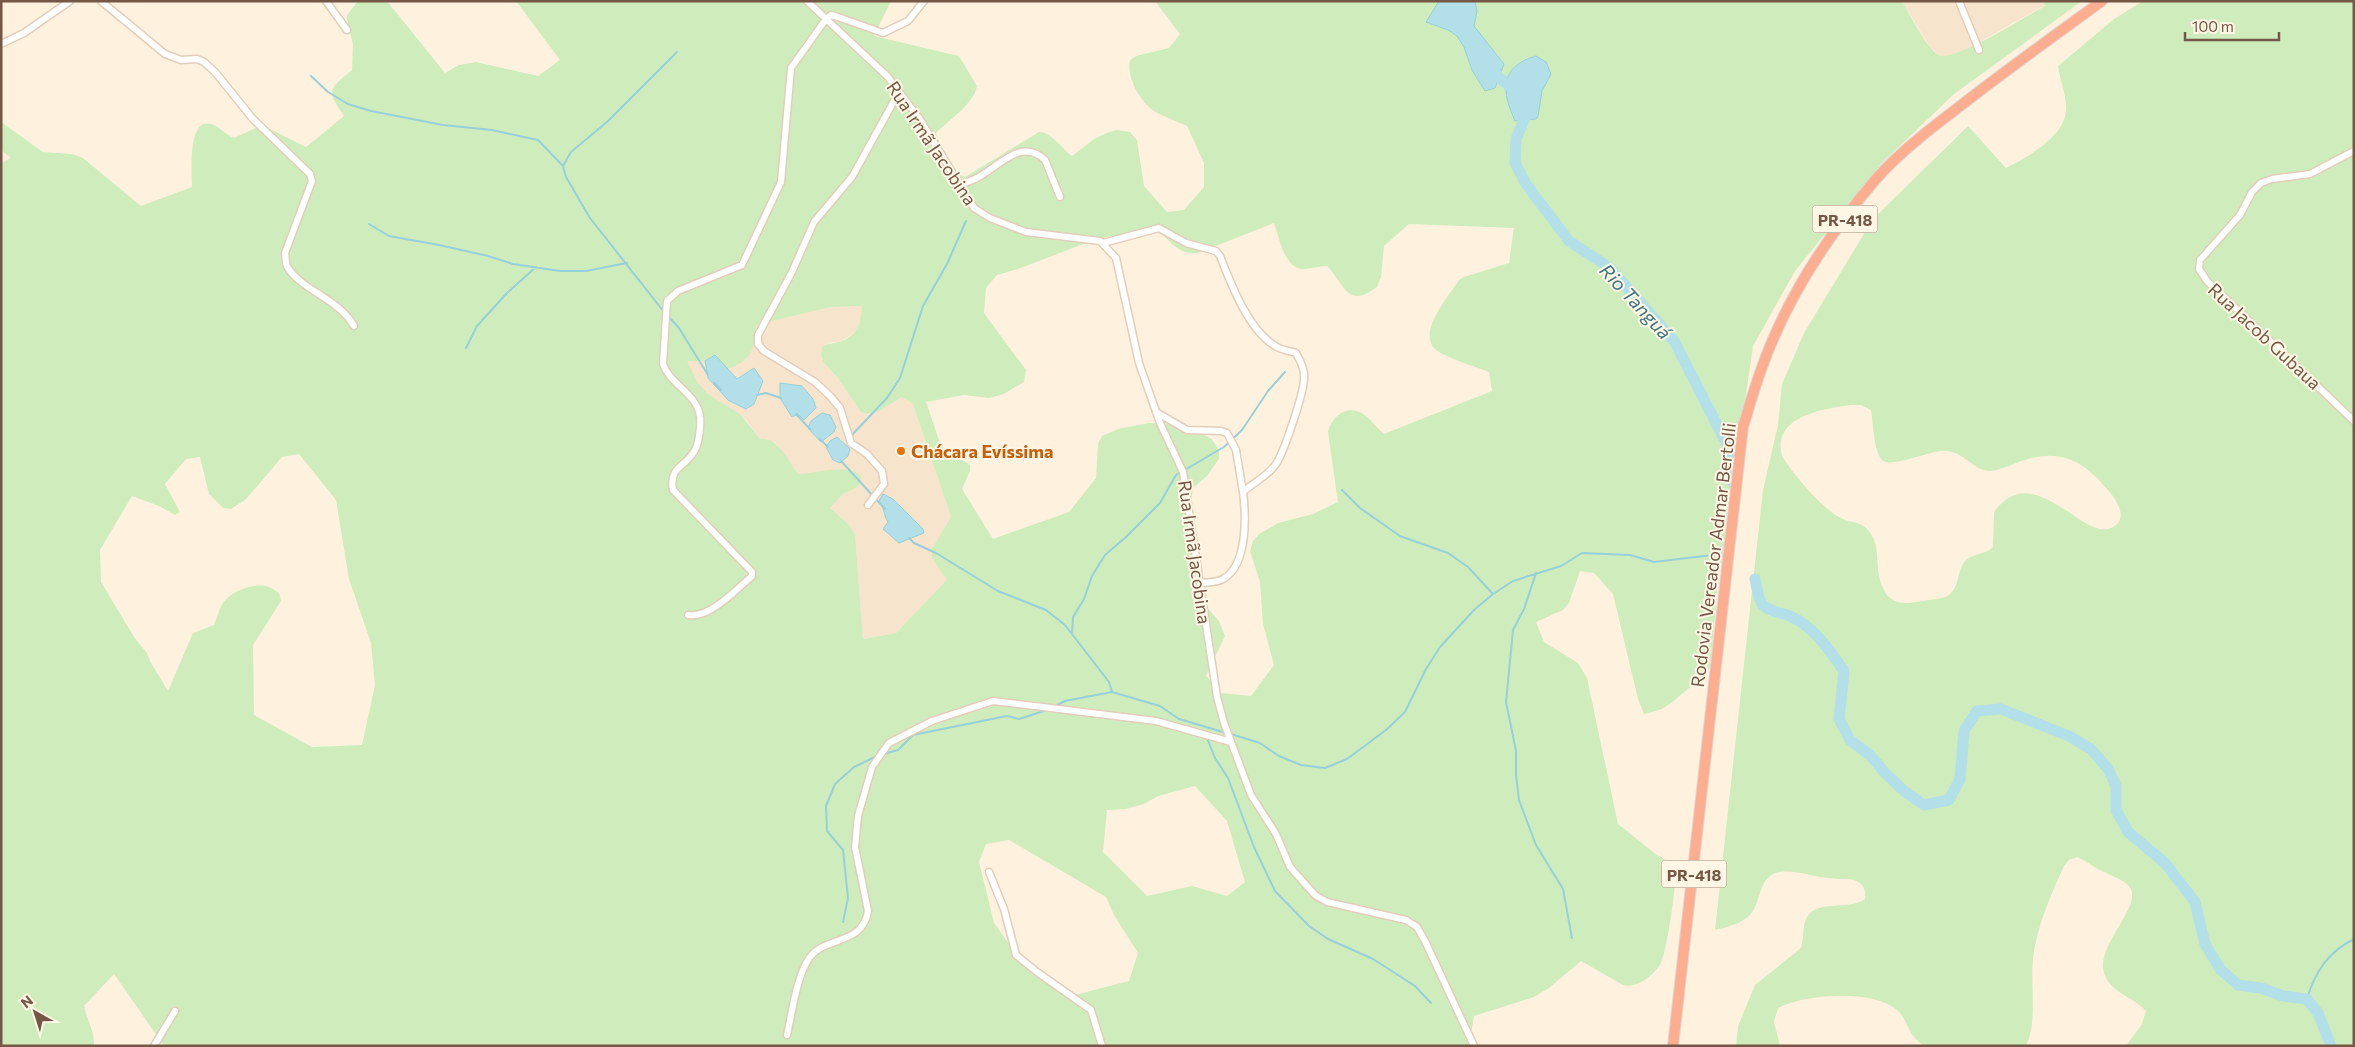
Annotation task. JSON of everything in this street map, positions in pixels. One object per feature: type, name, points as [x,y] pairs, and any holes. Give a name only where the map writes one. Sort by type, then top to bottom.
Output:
[{"type":"highway","name":"Rodovia Vereador Admar Bertolli","points":[[1674,1046],[1743,428],[1761,368],[1784,316],[1808,274],[1837,228],[1877,178],[1921,137],[2020,60],[2102,1]]},
{"type":"street","points":[[1,44],[24,33],[70,1]]},
{"type":"street","points":[[100,1],[165,54],[181,60],[197,59],[204,62],[215,72],[253,120],[310,174],[312,181],[285,252],[286,262],[288,268],[298,277],[350,317],[354,326]]},
{"type":"street","points":[[326,1],[347,30]]},
{"type":"street","name":"Rua Irmã Jacobina","points":[[807,1],[888,77],[919,118],[974,208],[990,218],[1026,232],[1100,241],[1116,258],[1139,363],[1156,412],[1183,472],[1217,698],[1224,723],[1251,795],[1276,834],[1290,868],[1314,895],[1327,902],[1406,920],[1417,928],[1425,941],[1474,1046]]},
{"type":"street","points":[[688,614],[694,616],[714,607],[730,596],[752,576],[752,572],[673,490],[671,481],[674,472],[696,449],[700,416],[694,402],[665,372],[662,364],[667,301],[678,291],[742,265],[781,182],[792,68],[826,19],[831,15],[883,33],[908,21],[924,1]]},
{"type":"street","points":[[1959,1],[1980,50]]},
{"type":"street","points":[[868,505],[884,484],[882,471],[867,454],[851,443],[840,408],[830,396],[815,382],[764,351],[758,344],[758,334],[792,272],[814,222],[852,176],[899,92]]},
{"type":"street","points":[[960,184],[976,179],[1015,153],[1030,152],[1046,160],[1060,198]]},
{"type":"street","name":"Rua Jacob Gubaua","points":[[2354,152],[2310,174],[2272,179],[2261,183],[2252,192],[2240,215],[2200,260],[2199,269],[2207,281],[2354,421]]},
{"type":"street","points":[[1103,243],[1159,228],[1186,243],[1216,251],[1220,256],[1234,294],[1266,340],[1278,348],[1296,353],[1300,360],[1304,378],[1290,433],[1277,463],[1268,474],[1243,492]]},
{"type":"street","points":[[1156,412],[1187,430],[1221,431],[1227,433],[1236,450],[1246,516],[1242,544],[1235,566],[1224,578],[1215,582],[1200,583]]},
{"type":"street","points":[[787,1034],[803,970],[810,956],[855,933],[866,921],[868,911],[855,847],[858,816],[872,767],[888,743],[932,721],[993,701],[1156,721],[1231,742]]},
{"type":"street","points":[[989,872],[1004,909],[1016,955],[1091,1010],[1102,1046]]},
{"type":"street","points":[[154,1046],[175,1011]]},
{"type":"shaded area","points":[[1902,1],[2043,1],[2045,5],[1967,49],[1948,57],[1939,55],[1930,47]]},
{"type":"shaded area","points":[[862,306],[861,322],[858,330],[842,341],[829,343],[824,363],[837,377],[861,412],[867,415],[902,397],[913,404],[951,517],[932,550],[932,558],[948,580],[896,633],[863,639],[855,534],[830,508],[843,494],[861,483],[861,476],[847,469],[798,474],[775,442],[760,439],[746,420],[708,394],[698,383],[686,361],[713,361],[756,336],[756,325],[831,307]]},
{"type":"green space","points":[[358,1],[387,1],[445,73],[459,65],[476,62],[538,76],[560,60],[516,1],[891,1],[874,36],[959,56],[977,86],[975,93],[966,105],[936,133],[950,170],[965,177],[1039,132],[1053,138],[1072,156],[1094,139],[1109,132],[1117,130],[1130,132],[1137,140],[1144,186],[1167,212],[1184,210],[1204,187],[1204,163],[1187,126],[1149,107],[1139,95],[1132,81],[1129,67],[1130,60],[1136,56],[1169,48],[1180,34],[1155,1],[1902,1],[1929,45],[1939,55],[1947,56],[2008,28],[2045,6],[2043,1],[2082,1],[1954,94],[1881,164],[1795,271],[1753,346],[1718,587],[1710,666],[1706,674],[1662,709],[1644,714],[1638,699],[1613,594],[1594,573],[1580,571],[1569,603],[1563,610],[1536,622],[1544,642],[1578,663],[1587,678],[1618,824],[1668,862],[1675,874],[1673,904],[1663,957],[1654,972],[1645,980],[1634,985],[1623,985],[1581,961],[1549,988],[1534,997],[1474,1016],[1470,1039],[1473,1046],[164,1046],[114,974],[84,1006],[92,1031],[94,1046],[1,1046],[1,163],[11,158],[1,150],[1,122],[43,152],[72,154],[83,158],[141,206],[192,187],[192,148],[194,137],[203,124],[214,125],[234,138],[262,125],[306,147],[344,116],[334,101],[332,91],[334,86],[352,70],[353,44],[347,15]],"holes":[[[1274,223],[1287,259],[1292,264],[1297,268],[1304,269],[1327,266],[1347,292],[1359,296],[1377,287],[1381,277],[1384,246],[1409,224],[1514,228],[1509,263],[1459,280],[1436,314],[1430,333],[1430,342],[1439,352],[1489,372],[1492,391],[1384,434],[1369,419],[1355,410],[1349,410],[1338,415],[1328,432],[1338,502],[1313,514],[1278,523],[1259,534],[1253,541],[1250,551],[1260,582],[1263,624],[1274,665],[1251,696],[1221,693],[1206,676],[1225,636],[1219,621],[1194,593],[1193,562],[1187,529],[1193,488],[1207,476],[1219,459],[1219,451],[1212,439],[1202,434],[1163,423],[1149,423],[1118,429],[1102,436],[1098,444],[1096,478],[1069,512],[993,539],[962,489],[970,471],[970,465],[941,446],[926,402],[964,395],[989,398],[1004,394],[1024,382],[1026,370],[984,313],[986,288],[997,275],[1094,240],[1153,227],[1178,249],[1184,252],[1198,253]],[[862,306],[860,322],[856,331],[842,341],[823,346],[821,355],[824,363],[837,377],[861,412],[866,414],[877,412],[902,397],[913,404],[951,517],[932,549],[932,558],[947,580],[896,633],[863,639],[855,534],[849,525],[830,508],[843,494],[861,483],[861,476],[854,472],[839,469],[798,474],[777,445],[772,441],[760,439],[740,414],[708,394],[698,383],[687,361],[713,361],[727,369],[747,358],[755,341],[756,325],[831,307]],[[299,454],[336,500],[349,579],[371,643],[375,685],[362,745],[312,747],[254,715],[253,645],[281,601],[279,593],[269,587],[257,586],[237,591],[227,599],[220,608],[214,625],[193,633],[168,691],[147,653],[134,637],[101,582],[100,550],[132,496],[159,506],[175,515],[180,512],[165,484],[186,459],[200,457],[209,494],[223,508],[231,509],[246,499],[282,457]],[[1195,786],[1227,821],[1245,882],[1227,896],[1192,886],[1147,896],[1103,852],[1107,810],[1126,809],[1144,804],[1158,796]],[[1009,840],[1106,897],[1114,915],[1138,953],[1129,981],[1071,996],[1017,955],[994,923],[979,862],[986,844]]]},
{"type":"green space","points":[[2143,1],[2354,1],[2354,1046],[2126,1046],[2142,1024],[2146,1011],[2112,986],[2104,973],[2103,962],[2113,937],[2131,902],[2132,893],[2128,885],[2122,881],[2077,857],[2069,860],[2064,866],[2041,922],[2033,958],[2033,1014],[2030,1036],[2026,1046],[1925,1046],[1914,1037],[1901,1014],[1886,1003],[1856,996],[1839,996],[1805,999],[1778,1008],[1774,1022],[1780,1046],[1736,1046],[1738,1026],[1755,985],[1801,948],[1804,924],[1807,917],[1819,908],[1851,904],[1865,899],[1865,891],[1862,885],[1852,880],[1834,879],[1795,872],[1775,873],[1765,881],[1754,910],[1750,915],[1738,923],[1715,930],[1763,490],[1778,425],[1782,384],[1804,333],[1873,219],[1968,126],[2006,168],[2044,144],[2060,128],[2065,118],[2066,103],[2058,66],[2114,19]],"holes":[[[1861,405],[1871,410],[1876,445],[1883,461],[1894,462],[1935,452],[1949,451],[1961,456],[1977,467],[1989,471],[2039,457],[2064,457],[2084,467],[2103,484],[2117,503],[2121,516],[2120,520],[2113,527],[2101,529],[2088,524],[2042,497],[2026,493],[2010,497],[1994,512],[1993,547],[1966,560],[1955,586],[1948,596],[1919,602],[1896,602],[1886,594],[1882,586],[1879,576],[1876,545],[1871,534],[1861,525],[1843,519],[1828,509],[1793,472],[1782,456],[1781,442],[1785,432],[1792,423],[1814,412]]]},
{"type":"water","points":[[1439,1],[1475,1],[1477,11],[1474,26],[1504,64],[1495,88],[1485,91],[1472,70],[1464,47],[1457,36],[1448,30],[1426,22]]},
{"type":"water","points":[[1536,56],[1546,62],[1551,74],[1542,91],[1538,116],[1536,119],[1515,121],[1507,100],[1506,82],[1509,74],[1515,67]]},
{"type":"water","points":[[715,355],[737,379],[754,368],[763,381],[754,404],[746,409],[728,400],[708,378],[705,361]]},
{"type":"water","points":[[780,383],[802,386],[813,399],[816,408],[804,420],[798,414],[792,417],[780,398]]},
{"type":"water","points":[[822,413],[830,415],[836,427],[834,432],[821,442],[808,428],[811,421]]},
{"type":"water","points":[[837,437],[850,449],[848,456],[840,463],[833,460],[826,447],[830,441]]},
{"type":"water","points":[[883,494],[893,499],[923,529],[924,533],[899,543],[883,529],[888,522],[879,501]]},
{"type":"waterway","points":[[563,166],[571,152],[608,121],[677,52]]},
{"type":"waterway","name":"Rio Tanguá","points":[[1490,67],[1503,81],[1519,93]]},
{"type":"waterway","points":[[311,76],[328,92],[348,104],[371,111],[443,125],[492,130],[538,140],[563,166],[566,177],[590,218],[664,312]]},
{"type":"waterway","name":"Rio Tanguá","points":[[1530,106],[1516,139],[1515,163],[1526,184],[1569,241],[1610,268],[1674,341],[1730,450],[1733,469],[1732,482]]},
{"type":"waterway","points":[[851,436],[887,398],[900,378],[923,306],[947,264],[966,221]]},
{"type":"waterway","points":[[369,224],[389,236],[488,256],[513,264],[560,271],[586,271],[627,263]]},
{"type":"waterway","points":[[466,348],[477,326],[507,293],[536,267]]},
{"type":"waterway","points":[[669,317],[679,328],[708,375]]},
{"type":"waterway","points":[[1072,634],[1073,617],[1084,599],[1092,576],[1105,555],[1160,503],[1176,475],[1224,447],[1242,430],[1268,391],[1285,372]]},
{"type":"waterway","points":[[714,383],[721,390]]},
{"type":"waterway","points":[[757,395],[766,393],[781,398]]},
{"type":"waterway","points":[[796,414],[810,429]]},
{"type":"waterway","points":[[820,439],[828,447]]},
{"type":"waterway","points":[[841,461],[885,509]]},
{"type":"waterway","points":[[1342,490],[1360,508],[1400,536],[1448,553],[1468,567],[1492,593]]},
{"type":"waterway","points":[[909,538],[914,543],[936,553],[998,591],[1046,610],[1065,625],[1109,682],[1112,692]]},
{"type":"waterway","points":[[1231,734],[1260,743],[1279,756],[1301,765],[1325,768],[1347,759],[1386,730],[1405,712],[1426,669],[1440,647],[1474,610],[1493,594],[1513,581],[1561,566],[1582,553],[1630,555],[1654,562],[1721,554]]},
{"type":"waterway","points":[[1536,573],[1524,609],[1513,630],[1506,702],[1516,751],[1519,800],[1536,845],[1563,889],[1572,938]]},
{"type":"waterway","name":"Rio Tanguá","points":[[1755,579],[1761,603],[1770,610],[1792,617],[1808,627],[1815,633],[1844,671],[1839,719],[1850,740],[1870,755],[1904,791],[1924,805],[1949,800],[1960,779],[1964,731],[1977,711],[2001,709],[2069,736],[2091,749],[2108,769],[2116,786],[2116,810],[2128,832],[2165,863],[2195,902],[2205,944],[2220,969],[2238,985],[2261,988],[2283,996],[2307,999],[2318,1013],[2331,1046]]},
{"type":"waterway","points":[[1055,706],[1065,701],[1112,692],[1160,706],[1179,719],[1223,732]]},
{"type":"waterway","points":[[884,754],[898,750],[913,735],[1007,716],[1019,719],[1047,710]]},
{"type":"waterway","points":[[1207,738],[1215,758],[1228,778],[1254,847],[1275,891],[1309,926],[1328,939],[1373,959],[1415,986],[1431,1003]]},
{"type":"waterway","points":[[843,922],[848,898],[843,850],[827,831],[826,806],[835,784],[854,767],[877,756]]},
{"type":"waterway","points":[[2307,999],[2314,980],[2324,964],[2337,950],[2354,939]]},
{"type":"place","name":"Chácara Evíssima","points":[[901,451]]}]
